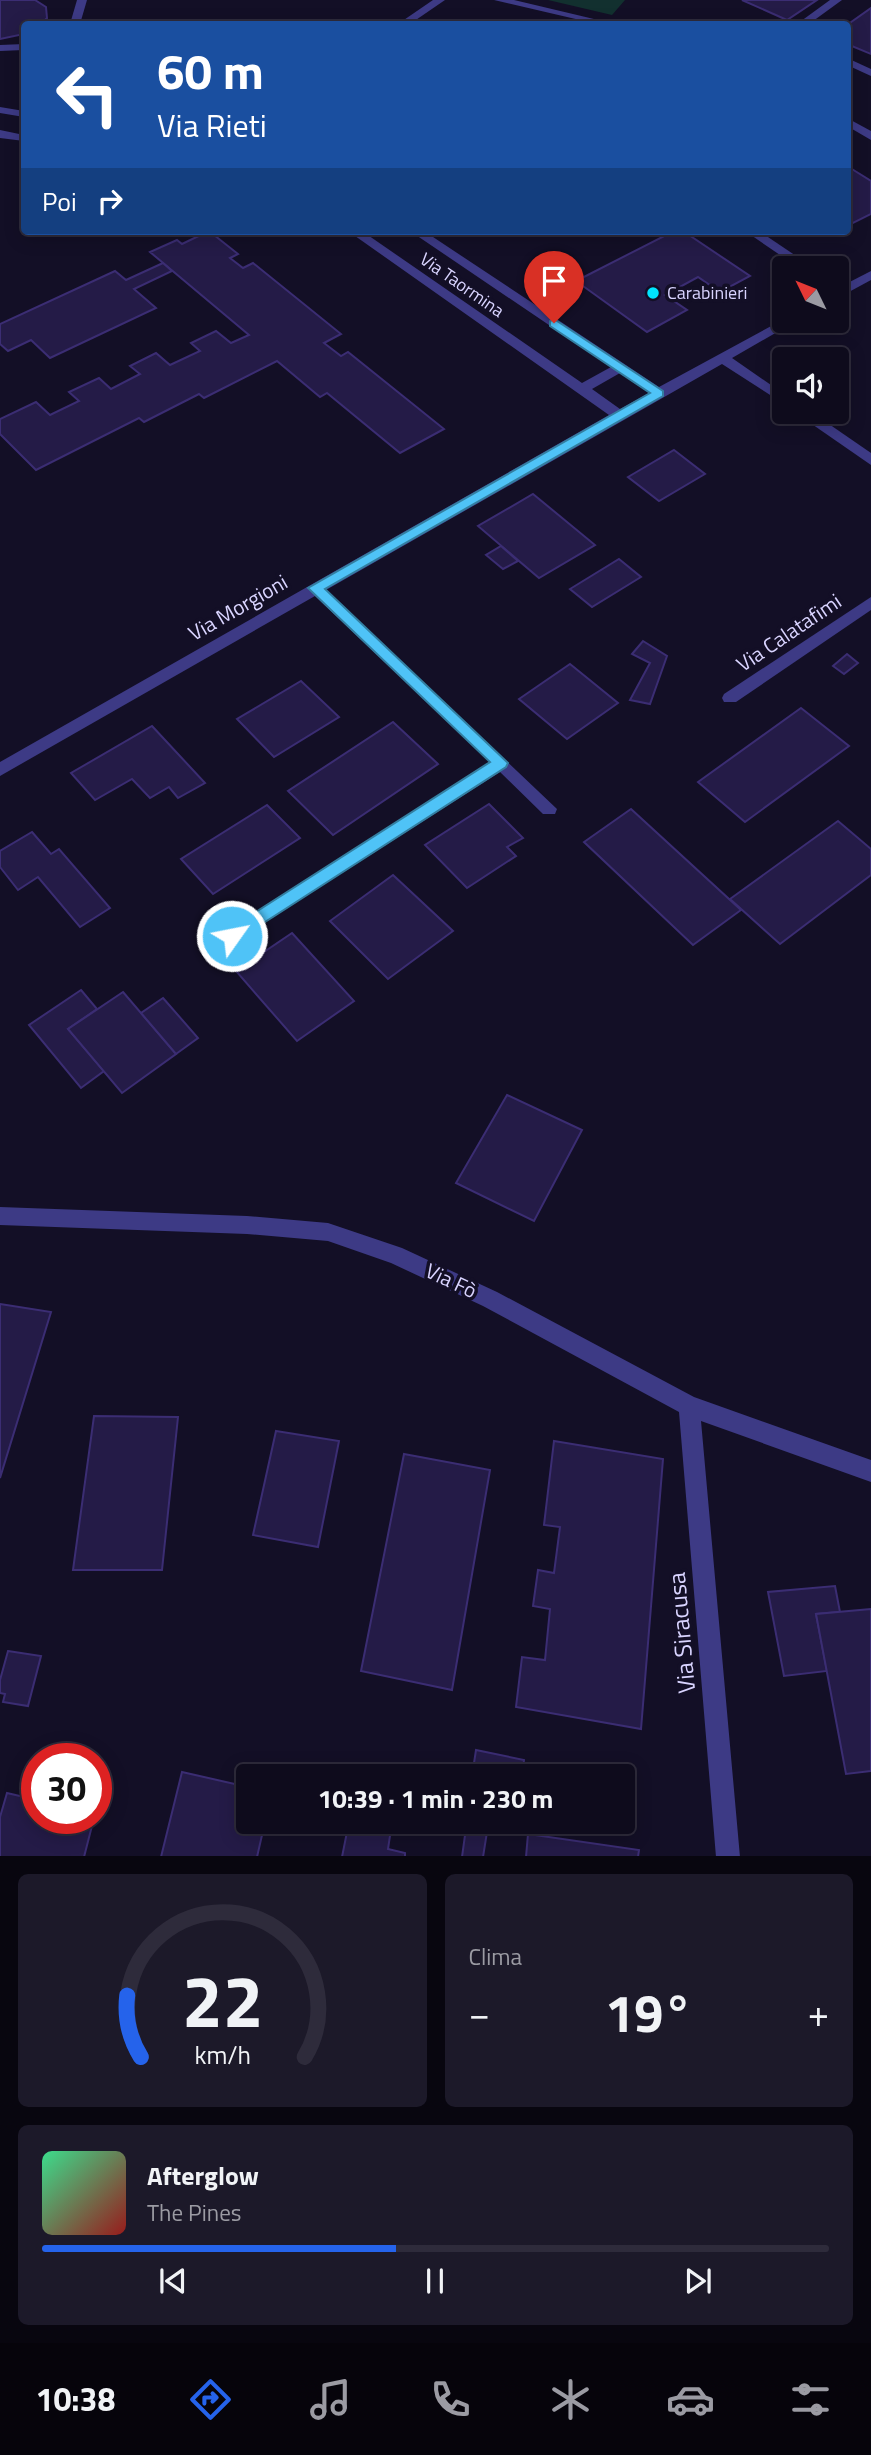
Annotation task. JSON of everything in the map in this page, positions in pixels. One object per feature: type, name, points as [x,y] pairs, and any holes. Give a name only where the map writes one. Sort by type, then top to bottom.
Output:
[{"type":"street","points":[[76,21],[82,0]]},
{"type":"street","points":[[408,21],[440,0]]},
{"type":"street","points":[[499,0],[596,21]]},
{"type":"street","points":[[806,21],[837,0]]},
{"type":"street","points":[[0,48],[21,47]]},
{"type":"street","points":[[851,63],[871,73]]},
{"type":"street","points":[[0,110],[21,114]]},
{"type":"street","points":[[851,123],[871,136]]},
{"type":"street","points":[[0,134],[21,138]]},
{"type":"street","name":"Via Taormina","points":[[360,235],[619,415]]},
{"type":"street","name":"Via Taormina","points":[[425,235],[659,393]]},
{"type":"street","points":[[757,235],[790,256]]},
{"type":"street","points":[[849,285],[871,275]]},
{"type":"street","name":"Via Morgioni","points":[[0,770],[619,415],[772,331]]},
{"type":"street","points":[[724,359],[772,392]]},
{"type":"street","points":[[582,389],[621,368]]},
{"type":"street","points":[[819,424],[871,460]]},
{"type":"street","points":[[315,588],[549,809]]},
{"type":"street","name":"Via Calatafimi","points":[[730,698],[871,602]]},
{"type":"street","points":[[232,936],[501,763]]},
{"type":"street","name":"Via Fò","points":[[0,1216],[247,1225],[328,1232],[395,1255],[490,1299],[689,1406],[871,1471]]},
{"type":"street","name":"Via Siracusa","points":[[689,1406],[729,1856]]},
{"type":"green space","points":[[548,0],[625,0],[612,15]]},
{"type":"building","points":[[0,0],[35,0],[46,7],[47,18],[44,21],[21,21],[21,35],[0,39]]},
{"type":"building","points":[[742,0],[817,0],[787,20]]},
{"type":"building","points":[[871,8],[871,54],[851,46],[851,22]]},
{"type":"building","points":[[851,168],[871,181],[871,214],[851,224]]},
{"type":"building","points":[[201,235],[214,235],[238,254],[230,258],[243,268],[253,263],[341,334],[324,343],[341,356],[348,352],[444,429],[400,453],[327,393],[320,397],[277,361],[204,398],[199,394],[144,422],[139,418],[36,470],[0,434],[0,419],[36,402],[50,415],[79,401],[69,392],[99,378],[111,389],[140,374],[130,366],[156,353],[170,365],[200,351],[191,343],[216,331],[231,343],[249,335],[150,252],[177,240],[182,244]]},
{"type":"building","points":[[666,235],[689,235],[750,276],[720,292],[698,277],[665,295],[687,310],[647,332],[576,281]]},
{"type":"building","points":[[163,263],[172,271],[134,289],[156,308],[50,358],[31,340],[8,351],[0,344],[0,324],[115,271],[126,280]]},
{"type":"building","points":[[674,450],[705,474],[659,501],[628,477]]},
{"type":"building","points":[[533,494],[595,545],[539,578],[478,526]]},
{"type":"building","points":[[501,546],[518,561],[503,569],[486,555]]},
{"type":"building","points":[[619,559],[641,577],[592,607],[570,589]]},
{"type":"building","points":[[643,641],[667,656],[650,704],[630,700],[650,663],[632,654]]},
{"type":"building","points":[[847,654],[858,663],[844,674],[833,666]]},
{"type":"building","points":[[570,664],[618,703],[567,739],[519,699]]},
{"type":"building","points":[[301,681],[339,717],[274,757],[237,719]]},
{"type":"building","points":[[801,708],[849,746],[745,822],[698,782]]},
{"type":"building","points":[[393,722],[438,764],[333,835],[288,791]]},
{"type":"building","points":[[152,726],[205,783],[178,798],[169,787],[150,798],[132,779],[95,800],[71,773]]},
{"type":"building","points":[[489,804],[523,838],[507,847],[516,856],[467,888],[425,845]]},
{"type":"building","points":[[267,805],[300,838],[213,894],[181,859]]},
{"type":"building","points":[[631,809],[741,910],[693,945],[584,842]]},
{"type":"building","points":[[838,821],[871,849],[871,875],[780,944],[730,899]]},
{"type":"building","points":[[32,832],[51,854],[59,849],[110,908],[80,927],[38,877],[18,890],[0,867],[0,851]]},
{"type":"building","points":[[393,875],[453,931],[388,979],[330,921]]},
{"type":"building","points":[[292,933],[354,1001],[297,1041],[236,971]]},
{"type":"building","points":[[81,990],[97,1009],[68,1029],[104,1071],[81,1088],[29,1025]]},
{"type":"building","points":[[123,992],[176,1054],[122,1093],[68,1029]]},
{"type":"building","points":[[163,998],[198,1038],[176,1054],[141,1013]]},
{"type":"building","points":[[507,1095],[582,1130],[534,1221],[456,1183]]},
{"type":"building","points":[[0,1304],[51,1312],[0,1478]]},
{"type":"building","points":[[94,1416],[178,1417],[162,1570],[73,1570]]},
{"type":"building","points":[[276,1431],[339,1441],[318,1547],[253,1535]]},
{"type":"building","points":[[554,1441],[663,1459],[641,1729],[516,1707],[522,1657],[545,1660],[550,1609],[533,1606],[538,1570],[554,1573],[560,1527],[544,1525]]},
{"type":"building","points":[[404,1454],[490,1470],[452,1690],[361,1671]]},
{"type":"building","points":[[835,1586],[840,1612],[816,1614],[827,1671],[784,1676],[768,1592]]},
{"type":"building","points":[[871,1609],[871,1771],[846,1774],[816,1614]]},
{"type":"building","points":[[8,1651],[41,1656],[28,1706],[3,1702],[5,1694],[0,1693],[0,1680]]},
{"type":"building","points":[[476,1750],[524,1760],[524,1764],[474,1764]]},
{"type":"building","points":[[182,1772],[236,1784],[236,1834],[262,1834],[257,1856],[161,1856]]},
{"type":"building","points":[[7,1793],[21,1796],[21,1834],[90,1834],[84,1856],[0,1856],[0,1817]]},
{"type":"building","points":[[347,1834],[390,1834],[388,1849],[405,1853],[405,1856],[342,1856]]},
{"type":"building","points":[[465,1834],[487,1834],[483,1856],[462,1856]]},
{"type":"building","points":[[528,1834],[639,1850],[638,1856],[526,1856]]},
{"type":"place","name":"Carabinieri","points":[[653,293]]},
{"type":"route","points":[[232,936],[501,763],[315,588],[659,393],[554,323]]}]
